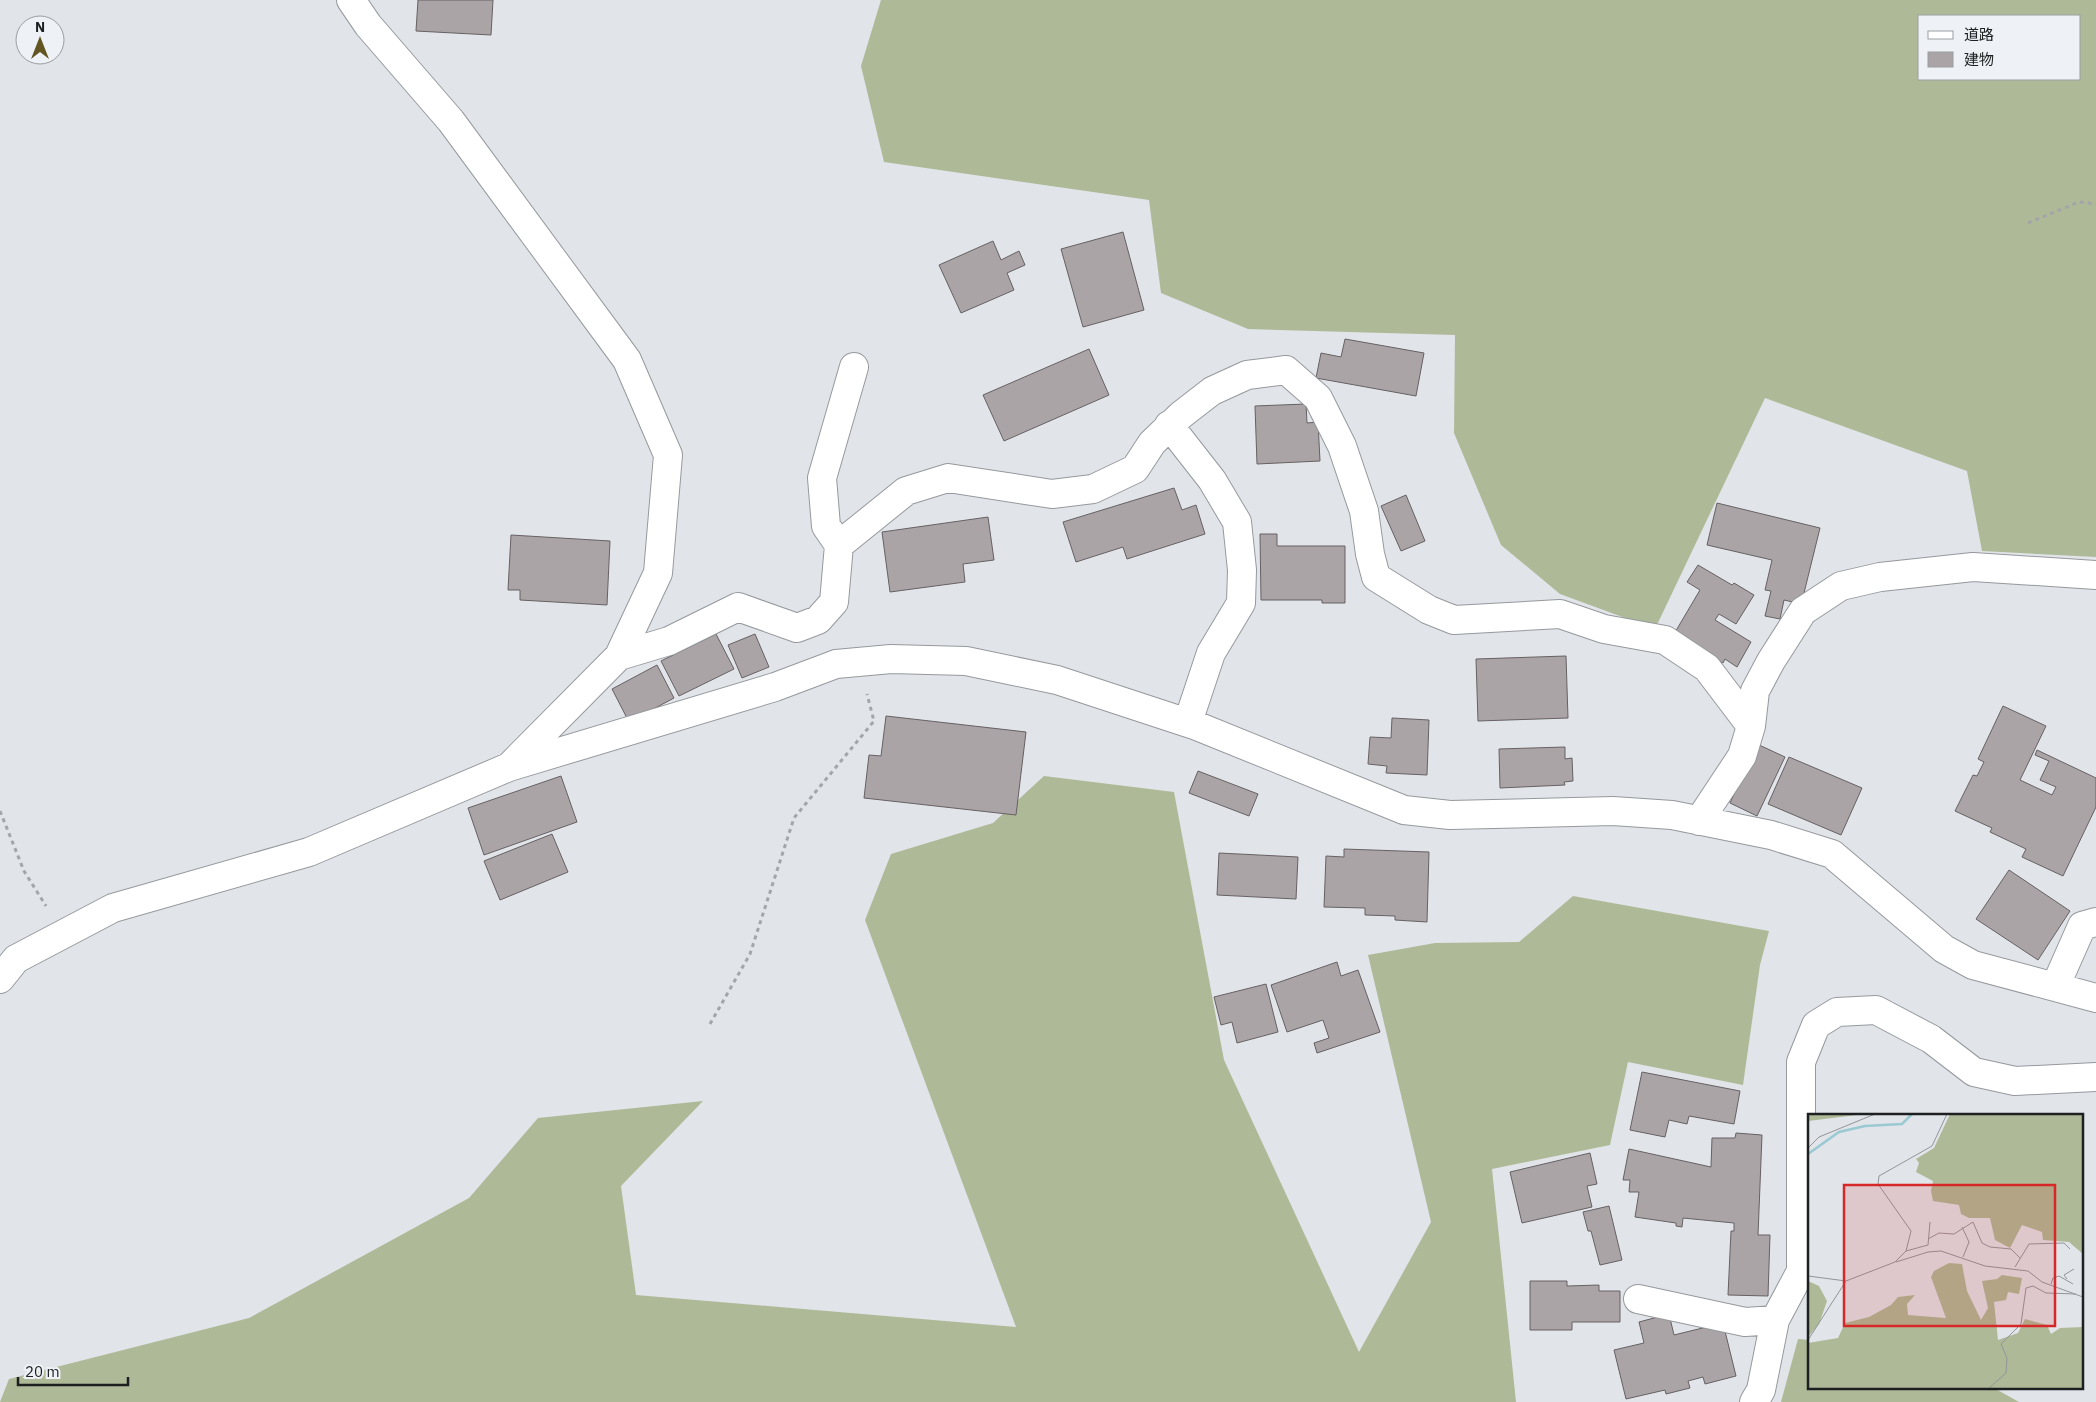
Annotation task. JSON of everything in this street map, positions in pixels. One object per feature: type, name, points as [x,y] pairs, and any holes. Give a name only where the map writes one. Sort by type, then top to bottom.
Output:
[{"type":"street","points":[[351,0],[368,25],[451,122],[627,360],[668,455],[658,572],[620,656],[509,767]]},
{"type":"street","points":[[620,656],[668,641],[738,606],[797,628],[818,620],[834,602],[839,545],[826,526],[822,478],[854,367]]},
{"type":"street","points":[[839,545],[906,491],[948,478],[1052,494],[1093,489],[1135,469],[1152,443],[1170,425],[1212,391],[1247,375],[1286,370],[1318,398],[1342,446],[1364,511],[1370,554],[1376,577],[1429,610],[1454,620],[1560,614],[1604,629],[1665,640],[1707,668],[1751,726]]},
{"type":"street","points":[[1170,425],[1212,480],[1237,522],[1242,570],[1241,603],[1210,653],[1188,722]]},
{"type":"street","points":[[1699,821],[1742,756],[1751,726],[1755,691],[1771,660],[1803,611],[1841,586],[1880,577],[1973,567],[2096,575]]},
{"type":"street","points":[[5,966],[113,908],[309,852],[509,767],[775,687],[836,664],[891,659],[966,661],[1057,680],[1188,722],[1404,810],[1450,815],[1613,811],[1672,815],[1771,835],[1832,854],[1944,949],[1974,965],[2096,998]]},
{"type":"street","points":[[2055,986],[2082,926],[2096,922]]},
{"type":"street","points":[[1754,1402],[1761,1390],[1775,1320],[1801,1271],[1801,1062],[1816,1025],[1837,1012],[1876,1010],[1931,1039],[1974,1072],[2015,1081],[2096,1076]]},
{"type":"street","points":[[1638,1298],[1745,1322],[1775,1320]]},
{"type":"path","points":[[2028,224],[2079,202],[2096,204]]},
{"type":"path","points":[[710,1024],[750,954],[794,818],[874,721],[858,662]]},
{"type":"path","points":[[0,811],[24,871],[63,934]]},
{"type":"green space","points":[[881,0],[2096,0],[2096,557],[1982,551],[1967,471],[1765,398],[1655,629],[1560,594],[1501,545],[1454,433],[1455,335],[1248,329],[1161,293],[1149,200],[884,162],[861,66]]},
{"type":"green space","points":[[1044,776],[1174,792],[1224,1060],[1359,1352],[1431,1222],[1368,955],[1435,943],[1519,942],[1573,896],[1769,931],[1760,965],[1743,1085],[1628,1062],[1610,1145],[1492,1169],[1516,1402],[0,1402],[9,1379],[249,1318],[469,1198],[538,1118],[703,1101],[621,1186],[636,1295],[1016,1327],[865,920],[891,854],[993,823]]},
{"type":"green space","points":[[1798,1339],[1808,1340],[1808,1390],[1998,1390],[2019,1402],[1781,1402]]},
{"type":"building","points":[[418,0],[493,0],[491,35],[416,31]]},
{"type":"building","points":[[1123,232],[1144,310],[1083,327],[1061,249]]},
{"type":"building","points":[[993,241],[1001,260],[1019,251],[1025,265],[1007,273],[1014,290],[961,313],[939,265]]},
{"type":"building","points":[[1345,339],[1424,353],[1416,396],[1316,378],[1321,353],[1341,357]]},
{"type":"building","points":[[1089,349],[1109,395],[1004,441],[983,395]]},
{"type":"building","points":[[1306,404],[1307,423],[1318,422],[1320,461],[1257,464],[1255,406]]},
{"type":"building","points":[[1174,488],[1182,510],[1196,505],[1205,534],[1127,559],[1123,547],[1076,562],[1063,522]]},
{"type":"building","points":[[1406,495],[1425,541],[1401,551],[1381,506]]},
{"type":"building","points":[[1717,503],[1820,528],[1803,597],[1799,596],[1797,603],[1784,600],[1780,619],[1765,616],[1771,591],[1765,590],[1772,560],[1707,545]]},
{"type":"building","points":[[988,517],[994,560],[963,564],[965,582],[890,592],[882,532]]},
{"type":"building","points":[[1260,534],[1277,534],[1277,546],[1345,546],[1345,603],[1322,603],[1322,600],[1261,600]]},
{"type":"building","points":[[511,535],[610,541],[607,605],[520,600],[520,590],[508,590]]},
{"type":"building","points":[[1698,565],[1732,585],[1734,583],[1754,595],[1736,624],[1719,614],[1715,620],[1751,642],[1737,667],[1725,659],[1723,663],[1674,634],[1700,590],[1687,582]]},
{"type":"building","points":[[716,634],[734,669],[679,696],[661,661]]},
{"type":"building","points":[[755,634],[769,667],[742,678],[728,645]]},
{"type":"building","points":[[1566,656],[1568,718],[1478,721],[1476,659]]},
{"type":"building","points":[[657,665],[674,698],[629,722],[612,689]]},
{"type":"building","points":[[2003,706],[2046,726],[2020,780],[2052,795],[2056,787],[2040,780],[2049,761],[2035,755],[2037,750],[2096,778],[2096,807],[2063,876],[2022,857],[2026,849],[1990,832],[1992,828],[1955,811],[1973,775],[1977,776],[1984,762],[1978,759]]},
{"type":"building","points":[[886,716],[1026,732],[1016,815],[864,798],[869,755],[881,756]]},
{"type":"building","points":[[1392,718],[1429,720],[1427,775],[1386,773],[1387,766],[1368,764],[1370,737],[1391,738]]},
{"type":"building","points":[[1757,744],[1785,757],[1757,816],[1730,803]]},
{"type":"building","points":[[1565,747],[1565,759],[1572,758],[1573,781],[1564,782],[1565,785],[1500,788],[1499,749]]},
{"type":"building","points":[[1789,757],[1862,788],[1841,835],[1768,804]]},
{"type":"building","points":[[1198,771],[1258,794],[1249,816],[1189,793]]},
{"type":"building","points":[[561,776],[577,822],[484,855],[468,808]]},
{"type":"building","points":[[552,834],[568,872],[500,900],[484,861]]},
{"type":"building","points":[[1344,849],[1429,852],[1427,922],[1395,920],[1395,916],[1365,915],[1365,908],[1324,907],[1326,856],[1344,857]]},
{"type":"building","points":[[1219,853],[1298,857],[1296,899],[1217,895]]},
{"type":"building","points":[[2009,870],[2070,911],[2038,960],[1976,919]]},
{"type":"building","points":[[1337,962],[1341,976],[1358,970],[1380,1032],[1317,1053],[1314,1043],[1329,1038],[1323,1020],[1287,1032],[1271,985]]},
{"type":"building","points":[[1266,984],[1278,1032],[1237,1043],[1232,1022],[1221,1025],[1214,997]]},
{"type":"building","points":[[1642,1072],[1740,1091],[1734,1124],[1689,1116],[1687,1124],[1669,1120],[1665,1137],[1630,1130]]},
{"type":"building","points":[[1736,1133],[1762,1135],[1758,1235],[1770,1235],[1768,1296],[1728,1295],[1731,1231],[1734,1231],[1734,1223],[1683,1218],[1682,1227],[1676,1226],[1676,1223],[1635,1217],[1639,1192],[1629,1192],[1630,1180],[1623,1180],[1629,1149],[1711,1167],[1712,1138],[1735,1138]]},
{"type":"building","points":[[1590,1153],[1597,1184],[1587,1186],[1592,1207],[1522,1223],[1510,1172]]},
{"type":"building","points":[[1609,1206],[1622,1260],[1600,1265],[1591,1231],[1588,1231],[1583,1212]]},
{"type":"building","points":[[1530,1281],[1567,1281],[1567,1286],[1599,1285],[1599,1291],[1620,1291],[1620,1322],[1572,1322],[1572,1330],[1530,1330]]},
{"type":"building","points":[[1669,1314],[1674,1335],[1723,1323],[1736,1376],[1705,1384],[1703,1377],[1688,1381],[1690,1388],[1666,1394],[1665,1390],[1626,1399],[1614,1350],[1644,1343],[1639,1322]]}]
